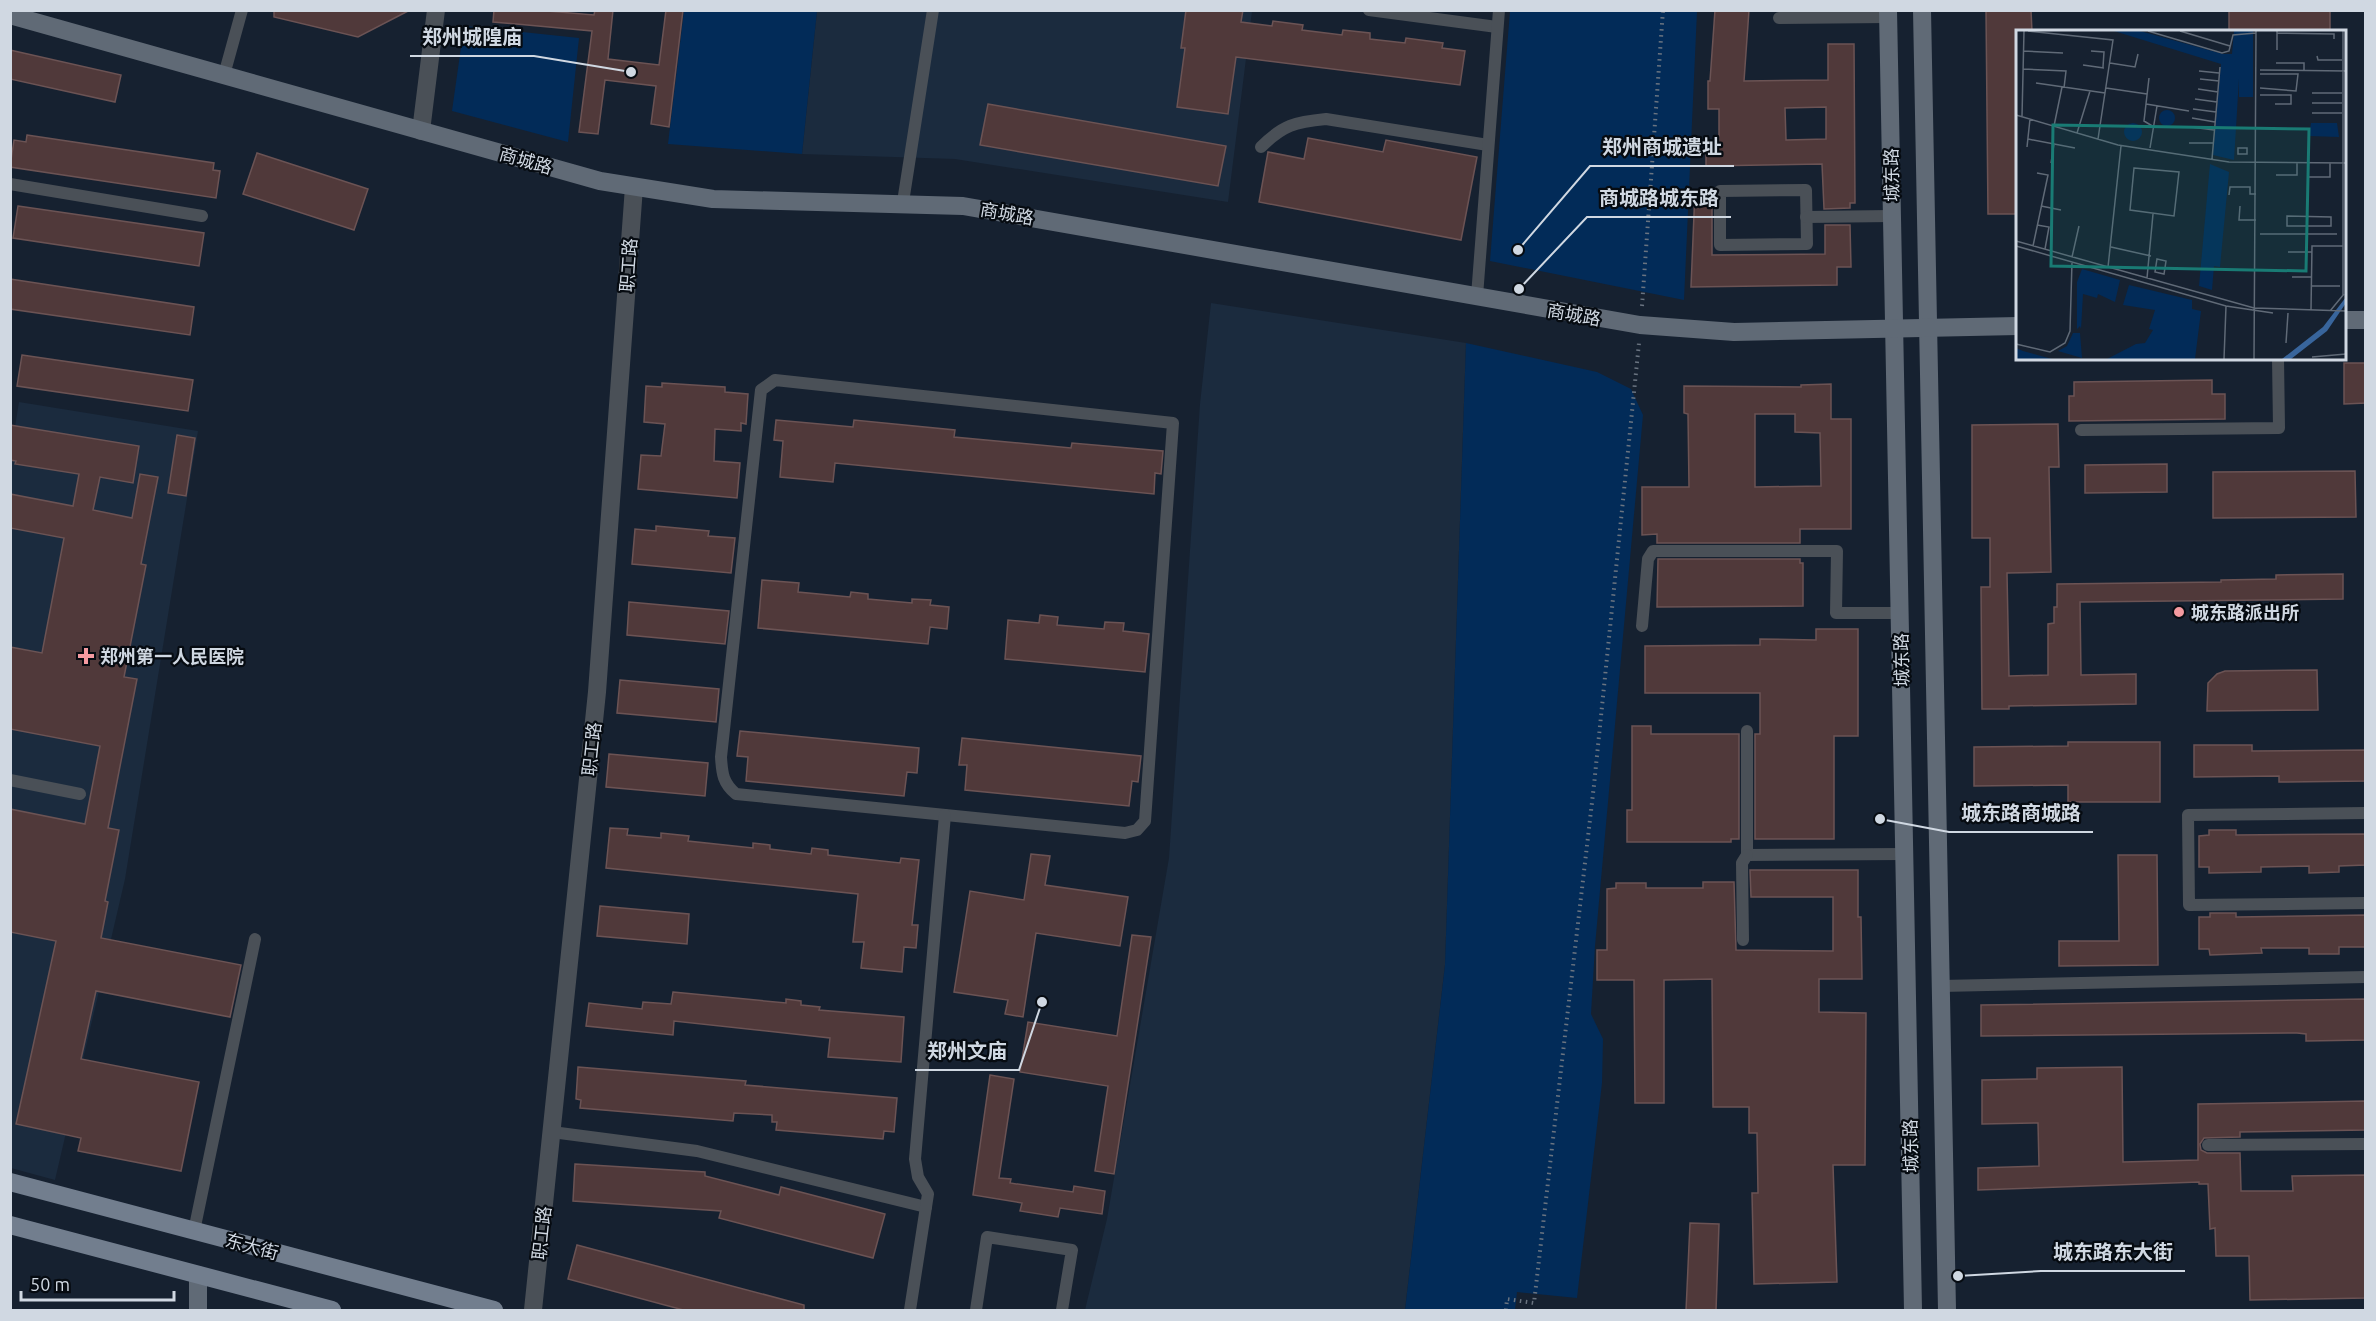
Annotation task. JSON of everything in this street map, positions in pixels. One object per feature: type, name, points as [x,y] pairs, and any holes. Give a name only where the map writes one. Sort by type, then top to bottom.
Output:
[{"type":"main road","name":"城东路","points":[[1922,10],[1947,1311]]},
{"type":"main road","name":"城东路","points":[[1888,14],[1913,1311]]},
{"type":"main road","name":"商城路","points":[[10,15],[600,181],[634,187],[713,199],[903,202],[963,206],[1640,325],[1734,332],[2016,326]]},
{"type":"main road","points":[[2346,320],[2366,320]]},
{"type":"main road","name":"东大街","points":[[10,1182],[494,1311]]},
{"type":"main road","points":[[10,1225],[332,1311]]},
{"type":"main road","points":[[198,1275],[198,1311]]},
{"type":"street","points":[[421,131],[436,10]]},
{"type":"street","name":"职工路","points":[[533,1311],[597,692],[634,187]]},
{"type":"lane","points":[[224,75],[242,10]]},
{"type":"lane","points":[[903,202],[933,10]]},
{"type":"lane","points":[[1369,10],[1497,27]]},
{"type":"lane","points":[[1477,296],[1499,10]]},
{"type":"lane","points":[[1779,18],[1888,14]]},
{"type":"lane","points":[[1261,147],[1278,131],[1303,121],[1326,119],[1488,145]]},
{"type":"lane","points":[[10,184],[202,216]]},
{"type":"lane","points":[[1806,190],[1806,217],[1807,244],[1720,245],[1720,191],[1806,190]]},
{"type":"lane","points":[[1806,217],[1892,216]]},
{"type":"lane","points":[[2081,430],[2279,428],[2278,360]]},
{"type":"lane","points":[[776,380],[1173,423],[1145,821],[1137,830],[1125,832],[945,815],[736,794],[726,785],[722,774],[721,757],[761,390],[776,380]]},
{"type":"lane","points":[[1642,626],[1648,559],[1653,551],[1836,551],[1836,613],[1900,613]]},
{"type":"lane","points":[[1743,940],[1742,863],[1747,855],[1747,731]]},
{"type":"lane","points":[[10,780],[80,794]]},
{"type":"lane","points":[[2366,813],[2188,815],[2189,905],[2366,903]]},
{"type":"lane","points":[[910,1311],[928,1194],[918,1177],[915,1159],[945,815]]},
{"type":"lane","points":[[1747,855],[1904,854]]},
{"type":"lane","points":[[194,1231],[255,939]]},
{"type":"lane","points":[[1941,986],[2366,977]]},
{"type":"lane","points":[[552,1132],[697,1150],[926,1207]]},
{"type":"lane","points":[[2208,1145],[2366,1144]]},
{"type":"lane","points":[[976,1311],[987,1237],[1072,1250],[1062,1311]]},
{"type":"path","points":[[1506,1311],[1507,1299],[1534,1303],[1594,785],[1640,325],[1663,10]]},
{"type":"shaded area","points":[[684,11],[817,11],[802,154],[668,144]]},
{"type":"shaded area","points":[[817,11],[1252,11],[1228,202],[955,159],[802,154]]},
{"type":"shaded area","points":[[1510,11],[1697,11],[1684,300],[1490,261]]},
{"type":"shaded area","points":[[464,26],[579,38],[568,142],[452,111]]},
{"type":"shaded area","points":[[1211,303],[1466,343],[1445,965],[1405,1310],[1085,1310],[1107,1219],[1169,858],[1200,404]]},
{"type":"shaded area","points":[[1466,343],[1597,372],[1631,389],[1643,415],[1595,946],[1591,1014],[1603,1039],[1602,1083],[1577,1298],[1517,1292],[1515,1310],[1405,1310],[1445,965]]},
{"type":"shaded area","name":"郑州第一人民医院","points":[[19,402],[198,431],[125,879],[55,1180],[11,1168],[10,433],[14,433]]},
{"type":"building","points":[[274,10],[410,10],[358,37],[274,17]]},
{"type":"building","points":[[494,10],[535,10],[594,15],[595,10],[613,10],[608,59],[659,65],[666,10],[683,10],[669,127],[651,124],[656,86],[605,80],[598,134],[579,132],[592,31],[493,22]]},
{"type":"building","points":[[1186,10],[1243,10],[1241,22],[1272,26],[1273,21],[1303,25],[1302,30],[1342,35],[1343,30],[1370,33],[1370,39],[1405,43],[1406,38],[1443,43],[1442,48],[1465,51],[1460,85],[1236,57],[1228,114],[1177,107],[1185,48],[1181,48]]},
{"type":"building","points":[[1715,10],[1749,10],[1744,81],[1828,80],[1828,44],[1854,44],[1855,203],[1850,203],[1850,208],[1824,209],[1822,164],[1706,166],[1706,141],[1719,141],[1719,109],[1708,109],[1708,81],[1710,81]],"holes":[[[1826,107],[1826,139],[1786,140],[1785,108]]]},
{"type":"building","points":[[1986,10],[2031,10],[2032,30],[2016,30],[2016,214],[1988,214]]},
{"type":"building","points":[[2229,10],[2330,10],[2330,30],[2229,30]]},
{"type":"building","points":[[10,50],[121,75],[115,102],[10,79]]},
{"type":"building","points":[[988,104],[1226,146],[1218,186],[980,145]]},
{"type":"building","points":[[27,135],[214,163],[213,170],[220,171],[216,198],[10,167],[14,140],[26,142]]},
{"type":"building","points":[[1308,138],[1383,152],[1386,140],[1477,157],[1461,240],[1259,202],[1268,152],[1304,159]]},
{"type":"building","points":[[257,153],[368,189],[354,230],[243,194]]},
{"type":"building","points":[[1695,190],[1712,191],[1712,255],[1825,254],[1825,225],[1850,225],[1851,267],[1837,267],[1837,285],[1691,287]]},
{"type":"building","points":[[18,206],[204,233],[199,266],[13,238]]},
{"type":"building","points":[[10,279],[194,307],[190,335],[10,309]]},
{"type":"building","points":[[22,355],[193,380],[188,411],[17,386]]},
{"type":"building","points":[[2344,363],[2366,363],[2366,403],[2344,404]]},
{"type":"building","points":[[2212,380],[2212,394],[2225,394],[2225,419],[2069,421],[2069,396],[2074,396],[2074,382]]},
{"type":"building","points":[[662,383],[725,387],[725,392],[748,394],[746,424],[741,423],[741,431],[715,429],[714,461],[740,463],[737,498],[638,489],[641,455],[661,456],[665,424],[644,422],[646,386],[662,387]]},
{"type":"building","points":[[1831,384],[1831,419],[1851,419],[1851,529],[1800,529],[1800,543],[1657,543],[1657,534],[1642,535],[1642,487],[1689,487],[1688,414],[1684,413],[1684,386],[1801,387],[1801,385]],"holes":[[[1755,414],[1795,414],[1795,432],[1820,433],[1821,486],[1755,487]]]},
{"type":"building","points":[[776,420],[853,427],[854,420],[955,430],[954,437],[1071,448],[1072,443],[1163,451],[1161,474],[1155,473],[1154,494],[835,463],[833,482],[780,477],[783,441],[774,440]]},
{"type":"building","points":[[2058,424],[2059,467],[2049,467],[2051,572],[2007,573],[2009,676],[2048,675],[2048,624],[2054,623],[2057,584],[2221,582],[2221,580],[2276,579],[2276,575],[2343,574],[2343,599],[2080,602],[2081,675],[2136,674],[2136,704],[2009,706],[2009,709],[1982,709],[1981,587],[1990,587],[1990,538],[1972,538],[1972,425]]},
{"type":"building","points":[[10,425],[139,446],[133,483],[100,477],[93,510],[132,518],[140,474],[158,477],[141,564],[146,565],[124,677],[137,679],[108,828],[119,830],[105,901],[108,902],[101,938],[241,965],[230,1017],[96,991],[81,1059],[199,1082],[181,1171],[78,1151],[81,1138],[16,1124],[56,941],[10,932],[10,809],[85,824],[100,746],[10,729],[10,647],[42,653],[64,538],[10,528],[10,494],[73,506],[79,474],[15,464],[16,461],[10,460]]},
{"type":"building","points":[[177,435],[195,438],[186,496],[168,493]]},
{"type":"building","points":[[2167,464],[2167,492],[2085,493],[2085,465]]},
{"type":"building","points":[[2355,471],[2356,517],[2213,518],[2213,472]]},
{"type":"building","points":[[656,526],[709,531],[708,536],[735,538],[731,573],[632,564],[635,529],[656,531]]},
{"type":"building","points":[[1658,559],[1800,559],[1800,563],[1803,563],[1803,606],[1657,607]]},
{"type":"building","points":[[762,580],[799,583],[798,592],[850,597],[851,592],[868,594],[868,599],[912,603],[912,599],[931,600],[930,605],[949,607],[947,629],[930,627],[928,644],[758,628]]},
{"type":"building","points":[[629,602],[729,611],[725,644],[627,635]]},
{"type":"building","points":[[1040,615],[1058,617],[1057,625],[1104,629],[1105,622],[1124,623],[1123,631],[1149,634],[1145,672],[1005,659],[1008,620],[1039,623]]},
{"type":"building","points":[[1816,629],[1858,629],[1858,736],[1834,736],[1834,839],[1755,839],[1755,734],[1760,734],[1760,693],[1645,693],[1645,646],[1760,645],[1760,639],[1816,640]]},
{"type":"building","points":[[2317,670],[2318,710],[2207,711],[2208,683],[2217,674],[2225,671]]},
{"type":"building","points":[[620,680],[719,689],[716,722],[617,713]]},
{"type":"building","points":[[1632,726],[1651,726],[1651,734],[1739,734],[1739,839],[1731,839],[1731,842],[1627,842],[1627,810],[1632,810]]},
{"type":"building","points":[[740,731],[919,748],[917,773],[907,772],[904,796],[746,781],[748,757],[737,756]]},
{"type":"building","points":[[962,738],[1141,756],[1138,782],[1132,781],[1129,806],[965,790],[967,765],[959,765]]},
{"type":"building","points":[[2068,742],[2160,742],[2160,802],[2068,802],[2068,785],[1974,786],[1974,747],[2068,746]]},
{"type":"building","points":[[2194,745],[2252,745],[2252,751],[2366,750],[2366,781],[2279,782],[2279,776],[2194,777]]},
{"type":"building","points":[[609,754],[708,763],[705,796],[606,787]]},
{"type":"building","points":[[610,828],[628,829],[627,835],[661,838],[661,833],[689,836],[688,841],[753,848],[753,843],[770,845],[770,849],[811,854],[812,848],[828,850],[828,855],[900,863],[901,858],[919,860],[912,925],[918,925],[916,948],[904,947],[902,972],[861,968],[864,942],[853,942],[858,894],[606,868]]},
{"type":"building","points":[[2209,830],[2236,830],[2236,835],[2366,834],[2366,865],[2339,866],[2339,872],[2309,873],[2309,866],[2261,867],[2261,872],[2209,873],[2209,867],[2199,867],[2199,836],[2209,835]]},
{"type":"building","points":[[1031,854],[1050,856],[1045,885],[1128,897],[1120,946],[1036,933],[1023,1017],[1005,1014],[1008,1000],[954,992],[970,891],[1024,900]]},
{"type":"building","points":[[2118,855],[2157,855],[2158,965],[2059,966],[2059,941],[2119,941]]},
{"type":"building","points":[[1750,870],[1858,870],[1862,979],[1819,979],[1819,1012],[1866,1013],[1865,1165],[1833,1165],[1837,1282],[1754,1284],[1752,1193],[1758,1193],[1757,1133],[1749,1133],[1749,1107],[1713,1107],[1712,979],[1664,980],[1664,1103],[1635,1103],[1634,980],[1597,980],[1597,950],[1607,950],[1607,889],[1616,888],[1616,883],[1646,883],[1646,888],[1703,888],[1703,882],[1734,882],[1736,950],[1833,951],[1833,897],[1751,897]]},
{"type":"building","points":[[600,906],[689,914],[687,944],[597,936]]},
{"type":"building","points":[[2210,913],[2236,913],[2236,917],[2366,915],[2366,947],[2339,947],[2339,954],[2309,954],[2309,948],[2261,948],[2262,953],[2210,955],[2209,949],[2199,949],[2199,917],[2210,917]]},
{"type":"building","points":[[1132,935],[1151,937],[1114,1174],[1095,1171],[1108,1086],[1020,1072],[1028,1022],[1117,1036]]},
{"type":"building","points":[[673,992],[786,1003],[786,999],[801,1001],[801,1005],[820,1007],[819,1010],[904,1017],[901,1062],[828,1057],[830,1038],[674,1021],[673,1035],[586,1026],[589,1003],[642,1009],[643,1002],[671,1004]]},
{"type":"building","points":[[2366,999],[2366,1040],[2306,1041],[2306,1034],[2297,1033],[1981,1036],[1981,1005]]},
{"type":"building","points":[[578,1067],[746,1081],[745,1085],[897,1098],[894,1132],[884,1131],[883,1139],[776,1130],[777,1122],[772,1122],[772,1115],[734,1113],[733,1121],[580,1108],[581,1100],[576,1099]]},
{"type":"building","points":[[2122,1067],[2123,1162],[2198,1160],[2198,1104],[2366,1101],[2366,1130],[2240,1132],[2240,1137],[2204,1138],[2200,1144],[2201,1150],[2207,1153],[2240,1153],[2241,1191],[2293,1191],[2292,1176],[2366,1175],[2366,1298],[2250,1300],[2249,1256],[2216,1256],[2215,1228],[2210,1229],[2208,1184],[2199,1184],[2199,1182],[1978,1190],[1978,1168],[2039,1166],[2038,1123],[1982,1124],[1982,1080],[2037,1079],[2037,1068]]},
{"type":"building","points":[[990,1075],[1014,1079],[999,1178],[1011,1179],[1010,1183],[1073,1192],[1074,1186],[1105,1191],[1102,1214],[1060,1208],[1058,1217],[1020,1211],[1022,1203],[973,1195]]},
{"type":"building","points":[[575,1164],[705,1172],[705,1176],[779,1195],[781,1187],[885,1214],[873,1258],[719,1218],[721,1211],[573,1201]]},
{"type":"building","points":[[1690,1223],[1719,1224],[1716,1311],[1686,1311]]},
{"type":"building","points":[[577,1245],[804,1305],[804,1311],[687,1311],[568,1279]]},
{"type":"place","name":"郑州城隍庙","points":[[631,72]]},
{"type":"place","name":"郑州商城遗址","points":[[1518,250]]},
{"type":"place","name":"商城路城东路","points":[[1519,289]]},
{"type":"place","name":"城东路派出所","points":[[2179,612]]},
{"type":"place","name":"郑州第一人民医院","points":[[86,656]]},
{"type":"place","name":"城东路商城路","points":[[1880,819]]},
{"type":"place","name":"郑州文庙","points":[[1042,1002]]},
{"type":"place","name":"城东路东大街","points":[[1958,1276]]}]
